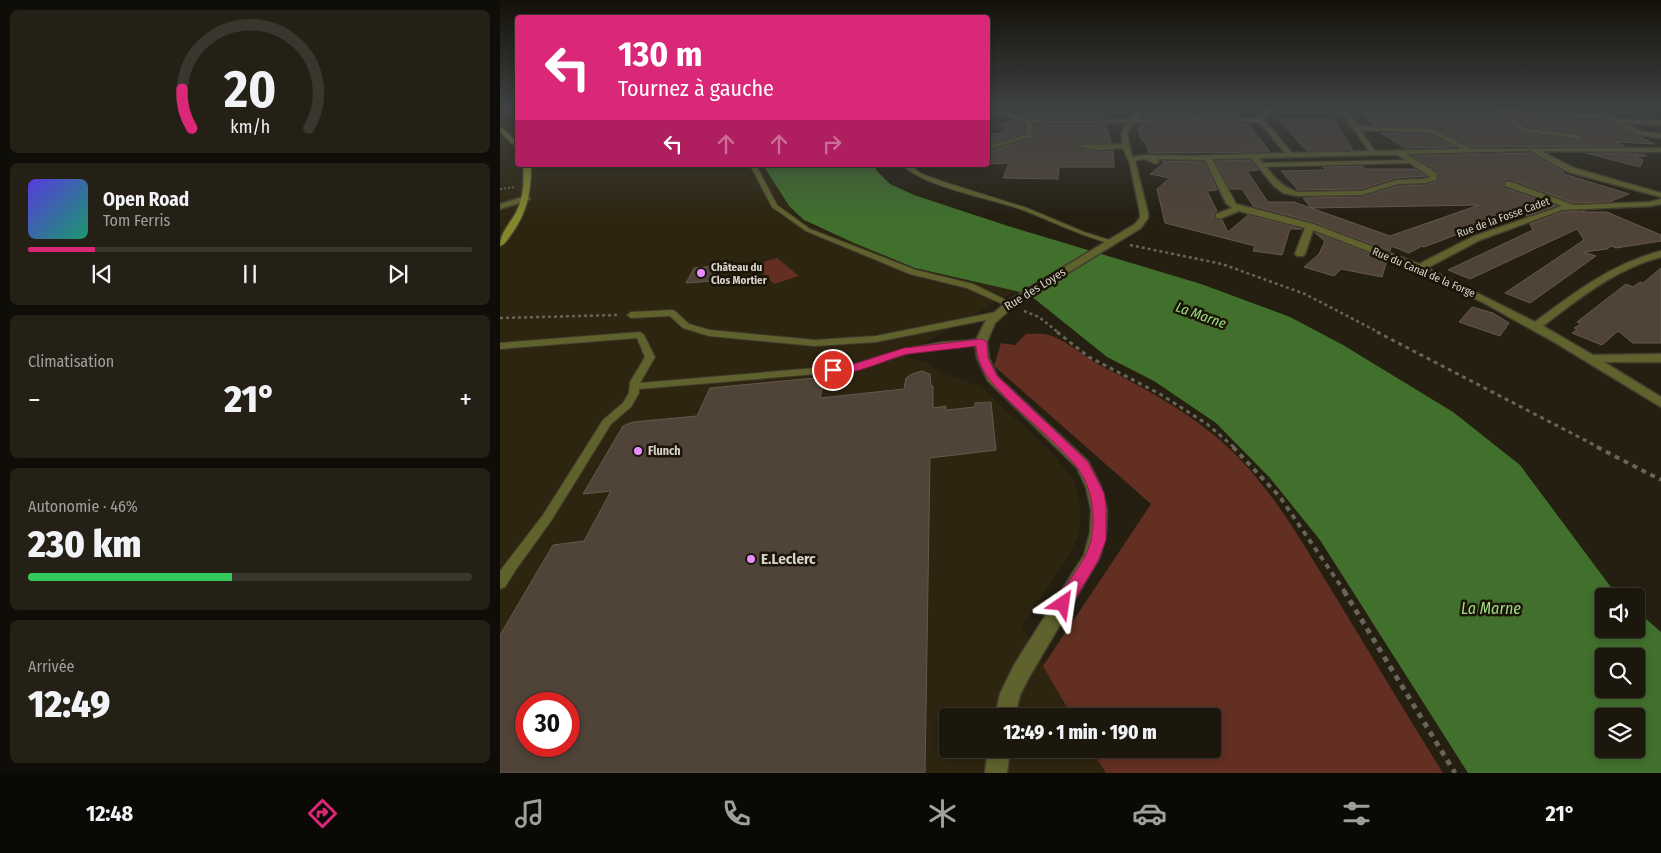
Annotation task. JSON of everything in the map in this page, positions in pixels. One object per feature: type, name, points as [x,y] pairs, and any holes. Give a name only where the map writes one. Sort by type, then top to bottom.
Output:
[{"type":"main road","points":[[500,243],[514,226],[526,198],[527,167]]},
{"type":"street","points":[[1079,146],[1097,148],[1126,146]]},
{"type":"street","points":[[1127,146],[1156,162]]},
{"type":"street","points":[[1127,146],[1126,152],[1138,165]]},
{"type":"street","points":[[1283,146],[1290,155]]},
{"type":"street","points":[[1369,146],[1374,154]]},
{"type":"street","points":[[1461,146],[1470,151]]},
{"type":"street","points":[[1138,165],[1133,158],[1207,158],[1532,149],[1661,150]]},
{"type":"street","points":[[1532,149],[1571,170],[1661,195]]},
{"type":"street","points":[[1253,156],[1277,184],[1286,191],[1298,194],[1362,193],[1397,182],[1425,181],[1433,178],[1434,175],[1411,162],[1400,153]]},
{"type":"street","points":[[1138,165],[1184,158]]},
{"type":"street","points":[[1207,158],[1230,203],[1238,209]]},
{"type":"street","name":"Rue des Loyes","points":[[981,342],[990,322],[1010,304],[1138,226],[1144,218],[1135,175],[1138,165]]},
{"type":"street","name":"Rue de la Fosse Cadet","points":[[1508,184],[1571,206]]},
{"type":"street","points":[[500,207],[526,198]]},
{"type":"street","name":"Rue de la Fosse Cadet","points":[[1419,268],[1453,248],[1483,235],[1571,206],[1651,204],[1661,201]]},
{"type":"street","points":[[1219,216],[1238,209]]},
{"type":"street","name":"Rue du Canal de la Forge","points":[[1238,209],[1310,226],[1419,268],[1471,291],[1593,359],[1661,403]]},
{"type":"street","points":[[500,212],[521,212]]},
{"type":"street","points":[[1300,254],[1310,226]]},
{"type":"street","points":[[1536,326],[1613,271],[1641,259],[1661,254]]},
{"type":"street","points":[[981,342],[983,358],[992,378],[1083,466],[1090,477],[1099,505],[1098,540],[1092,557],[1021,672],[1010,694],[1007,708]]},
{"type":"street","points":[[1593,359],[1661,358]]},
{"type":"street","points":[[996,773],[998,758]]},
{"type":"lane","points":[[1260,165],[1411,162]]},
{"type":"lane","points":[[755,167],[774,206],[808,230],[913,272],[970,286],[1010,304]]},
{"type":"lane","points":[[908,167],[920,175],[939,182],[1025,209],[1082,233],[1112,242]]},
{"type":"lane","points":[[631,315],[672,314],[686,326],[710,333],[815,343],[876,339],[996,315]]},
{"type":"lane","points":[[500,346],[640,335],[650,357],[635,382],[634,393],[626,406],[607,422],[548,518],[512,564],[500,584]]},
{"type":"lane","points":[[635,386],[852,368],[904,352],[981,342]]},
{"type":"path","points":[[500,189],[516,187]]},
{"type":"path","points":[[1112,242],[1222,264],[1305,294],[1661,480]]},
{"type":"path","points":[[1010,304],[1039,317],[1089,357],[1160,394],[1207,424],[1243,455],[1280,497],[1331,570],[1455,773]]},
{"type":"path","points":[[500,318],[631,315]]},
{"type":"shaded area","points":[[500,146],[515,146],[515,167],[764,167],[788,206],[811,225],[915,268],[1016,291],[903,355],[926,362],[945,374],[982,387],[1055,456],[1075,482],[1081,511],[1078,537],[1070,554],[1022,626],[1070,708],[939,708],[939,758],[1099,758],[1108,773],[500,773]]},
{"type":"shaded area","points":[[777,258],[799,276],[774,284],[754,265]]},
{"type":"shaded area","points":[[1026,334],[1049,335],[1059,339],[1173,406],[1205,428],[1235,454],[1278,505],[1443,773],[1106,773],[1097,758],[1221,758],[1221,708],[1067,708],[1043,666],[1151,504],[994,366],[1001,343],[1015,345]]},
{"type":"water","name":"La Marne","points":[[764,167],[876,167],[877,171],[890,184],[914,195],[1008,226],[1201,284],[1290,317],[1343,345],[1453,412],[1520,465],[1612,588],[1595,588],[1595,638],[1645,638],[1645,618],[1661,632],[1661,773],[1468,773],[1320,540],[1270,478],[1216,423],[1154,381],[1107,357],[1031,296],[915,268],[804,220],[789,206]]},
{"type":"building","points":[[1007,146],[1075,146],[1074,147],[1097,152],[1113,151],[1114,167],[1059,167],[1058,179],[1003,178],[1009,163],[990,164],[990,149]]},
{"type":"building","points":[[1147,146],[1265,146],[1270,152],[1149,153]]},
{"type":"building","points":[[1303,146],[1351,146],[1353,150],[1307,151]]},
{"type":"building","points":[[1402,146],[1454,147],[1405,148]]},
{"type":"building","points":[[1469,146],[1614,146],[1471,147]]},
{"type":"building","points":[[1531,153],[1564,172],[1564,174],[1629,194],[1609,202],[1574,203],[1512,180],[1505,180],[1503,182],[1504,188],[1556,206],[1527,216],[1524,209],[1424,247],[1422,246],[1409,253],[1391,246],[1390,251],[1313,222],[1253,206],[1242,189],[1230,189],[1215,161],[1250,160],[1259,170],[1247,171],[1268,202],[1294,202],[1311,208],[1303,198],[1362,197],[1398,186],[1425,185],[1436,182],[1438,171],[1412,156]],"holes":[[[1479,205],[1390,236],[1311,208]]]},
{"type":"building","points":[[1586,153],[1642,154],[1647,156],[1634,156],[1643,160],[1640,167]]},
{"type":"building","points":[[1162,161],[1204,162],[1217,190],[1207,191],[1217,211],[1214,213],[1214,218],[1222,220],[1228,232],[1248,215],[1302,229],[1290,229],[1282,255],[1253,251],[1255,246],[1165,223],[1157,189],[1170,178],[1150,174],[1165,162]]},
{"type":"building","points":[[1363,166],[1365,169],[1415,169],[1426,176],[1396,178],[1361,189],[1298,190],[1281,171],[1326,170],[1323,167]]},
{"type":"building","points":[[1585,211],[1582,212],[1607,212],[1661,235],[1661,241],[1616,248],[1611,246],[1607,249],[1584,252],[1596,256],[1530,303],[1505,293],[1584,240],[1577,229],[1470,279],[1448,270],[1533,230],[1530,224],[1562,212]]},
{"type":"building","points":[[1314,232],[1387,260],[1382,277],[1341,269],[1334,276],[1304,267],[1319,254],[1325,241]]},
{"type":"building","points":[[716,266],[714,281],[686,283],[694,268]]},
{"type":"building","points":[[1661,268],[1661,343],[1633,343],[1618,331],[1602,345],[1572,333],[1577,330],[1574,328],[1581,324],[1577,322],[1626,284],[1633,287],[1640,282],[1643,283]]},
{"type":"building","points":[[1472,307],[1493,313],[1509,323],[1500,336],[1459,322]]},
{"type":"building","name":"E.Leclerc","points":[[922,371],[930,374],[931,386],[933,386],[933,408],[946,406],[946,410],[975,407],[975,403],[991,402],[996,450],[930,458],[925,773],[500,773],[500,635],[553,545],[584,541],[611,491],[583,494],[623,426],[633,422],[697,416],[710,388],[825,377],[820,398],[904,389],[906,378]]},
{"type":"place","name":"Château du Clos Mortier","points":[[701,273]]},
{"type":"place","name":"Flunch","points":[[638,451]]},
{"type":"place","name":"E.Leclerc","points":[[751,559]]},
{"type":"route","points":[[833,370],[852,368],[904,352],[942,345],[981,342],[983,358],[992,378],[1083,466],[1097,493],[1100,524],[1098,540],[1092,557],[1063,604]]}]
